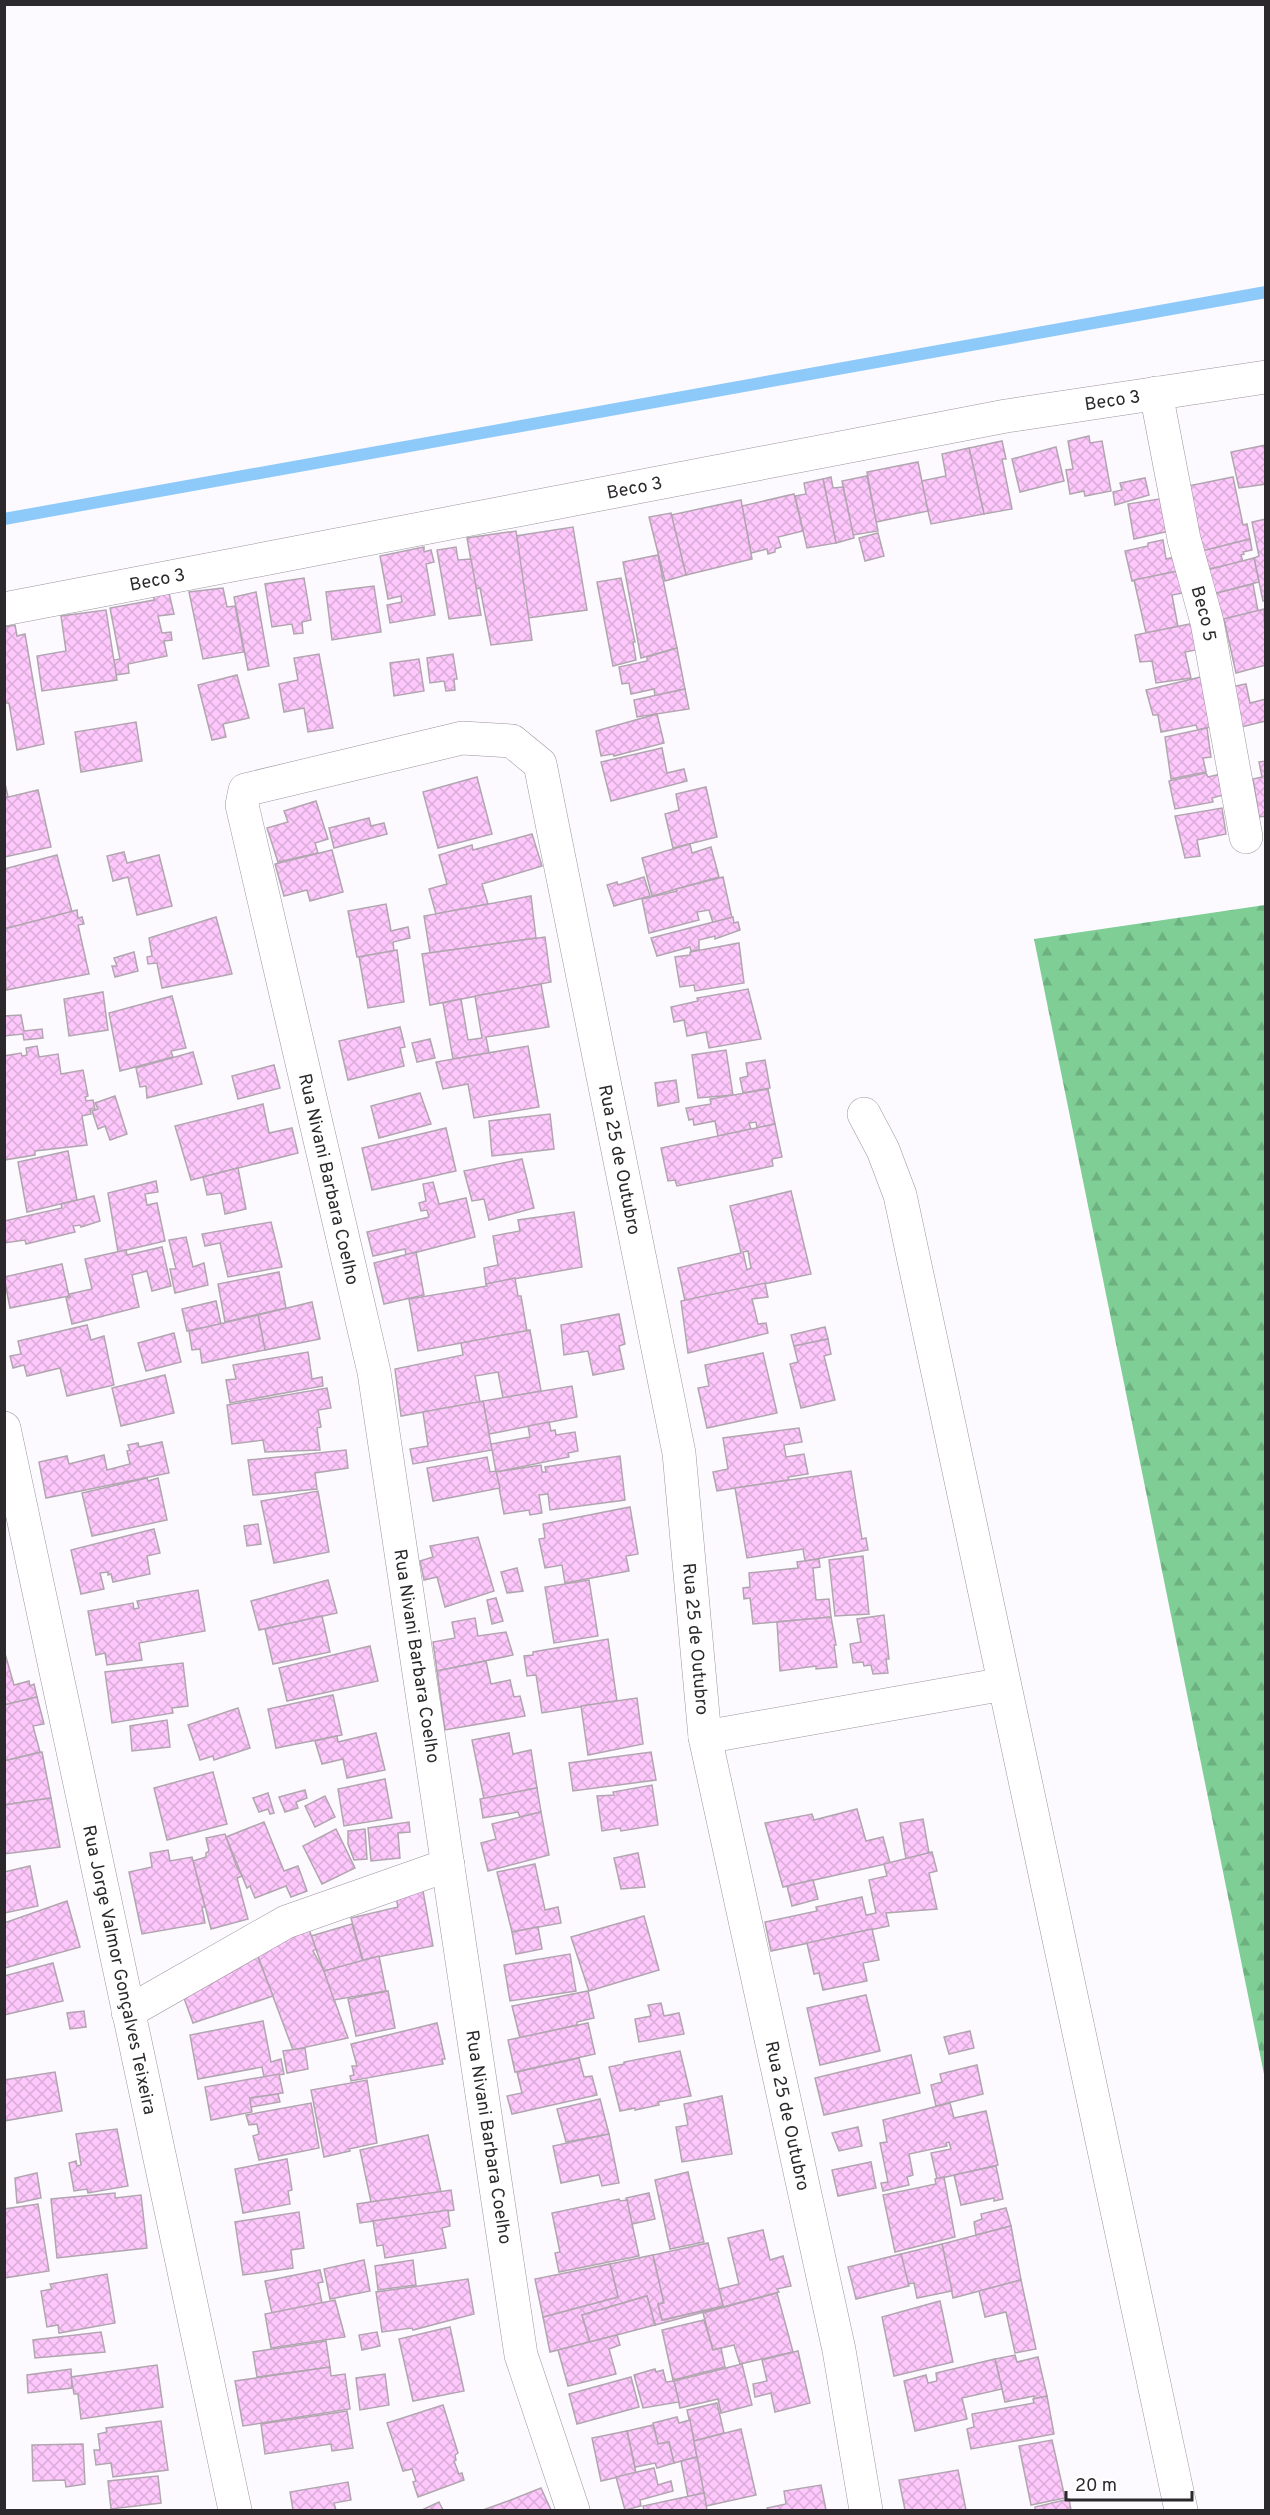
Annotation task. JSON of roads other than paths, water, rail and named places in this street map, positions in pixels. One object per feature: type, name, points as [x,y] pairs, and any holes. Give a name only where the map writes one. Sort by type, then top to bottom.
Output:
[{"type":"street","name":"Beco 3","points":[[4,609],[1006,416],[1266,377]]},
{"type":"street","name":"Beco 5","points":[[1156,393],[1184,539],[1207,622],[1246,837]]},
{"type":"street","name":"Rua Nivani Barbara Coelho","points":[[540,764],[512,741],[462,738],[245,790],[242,805],[374,1372],[521,2355],[573,2511]]},
{"type":"street","name":"Rua 25 de Outubro","points":[[540,764],[679,1453],[705,1737],[839,2350],[866,2511]]},
{"type":"street","points":[[864,1114],[900,1195],[1181,2511]]},
{"type":"street","name":"Rua Jorge Valmor Gonçalves Teixeira","points":[[4,1428],[235,2511]]},
{"type":"street","points":[[705,1737],[1004,1684]]},
{"type":"street","points":[[128,2012],[286,1922],[448,1865]]},
{"type":"waterway","points":[[4,519],[1266,292]]}]
